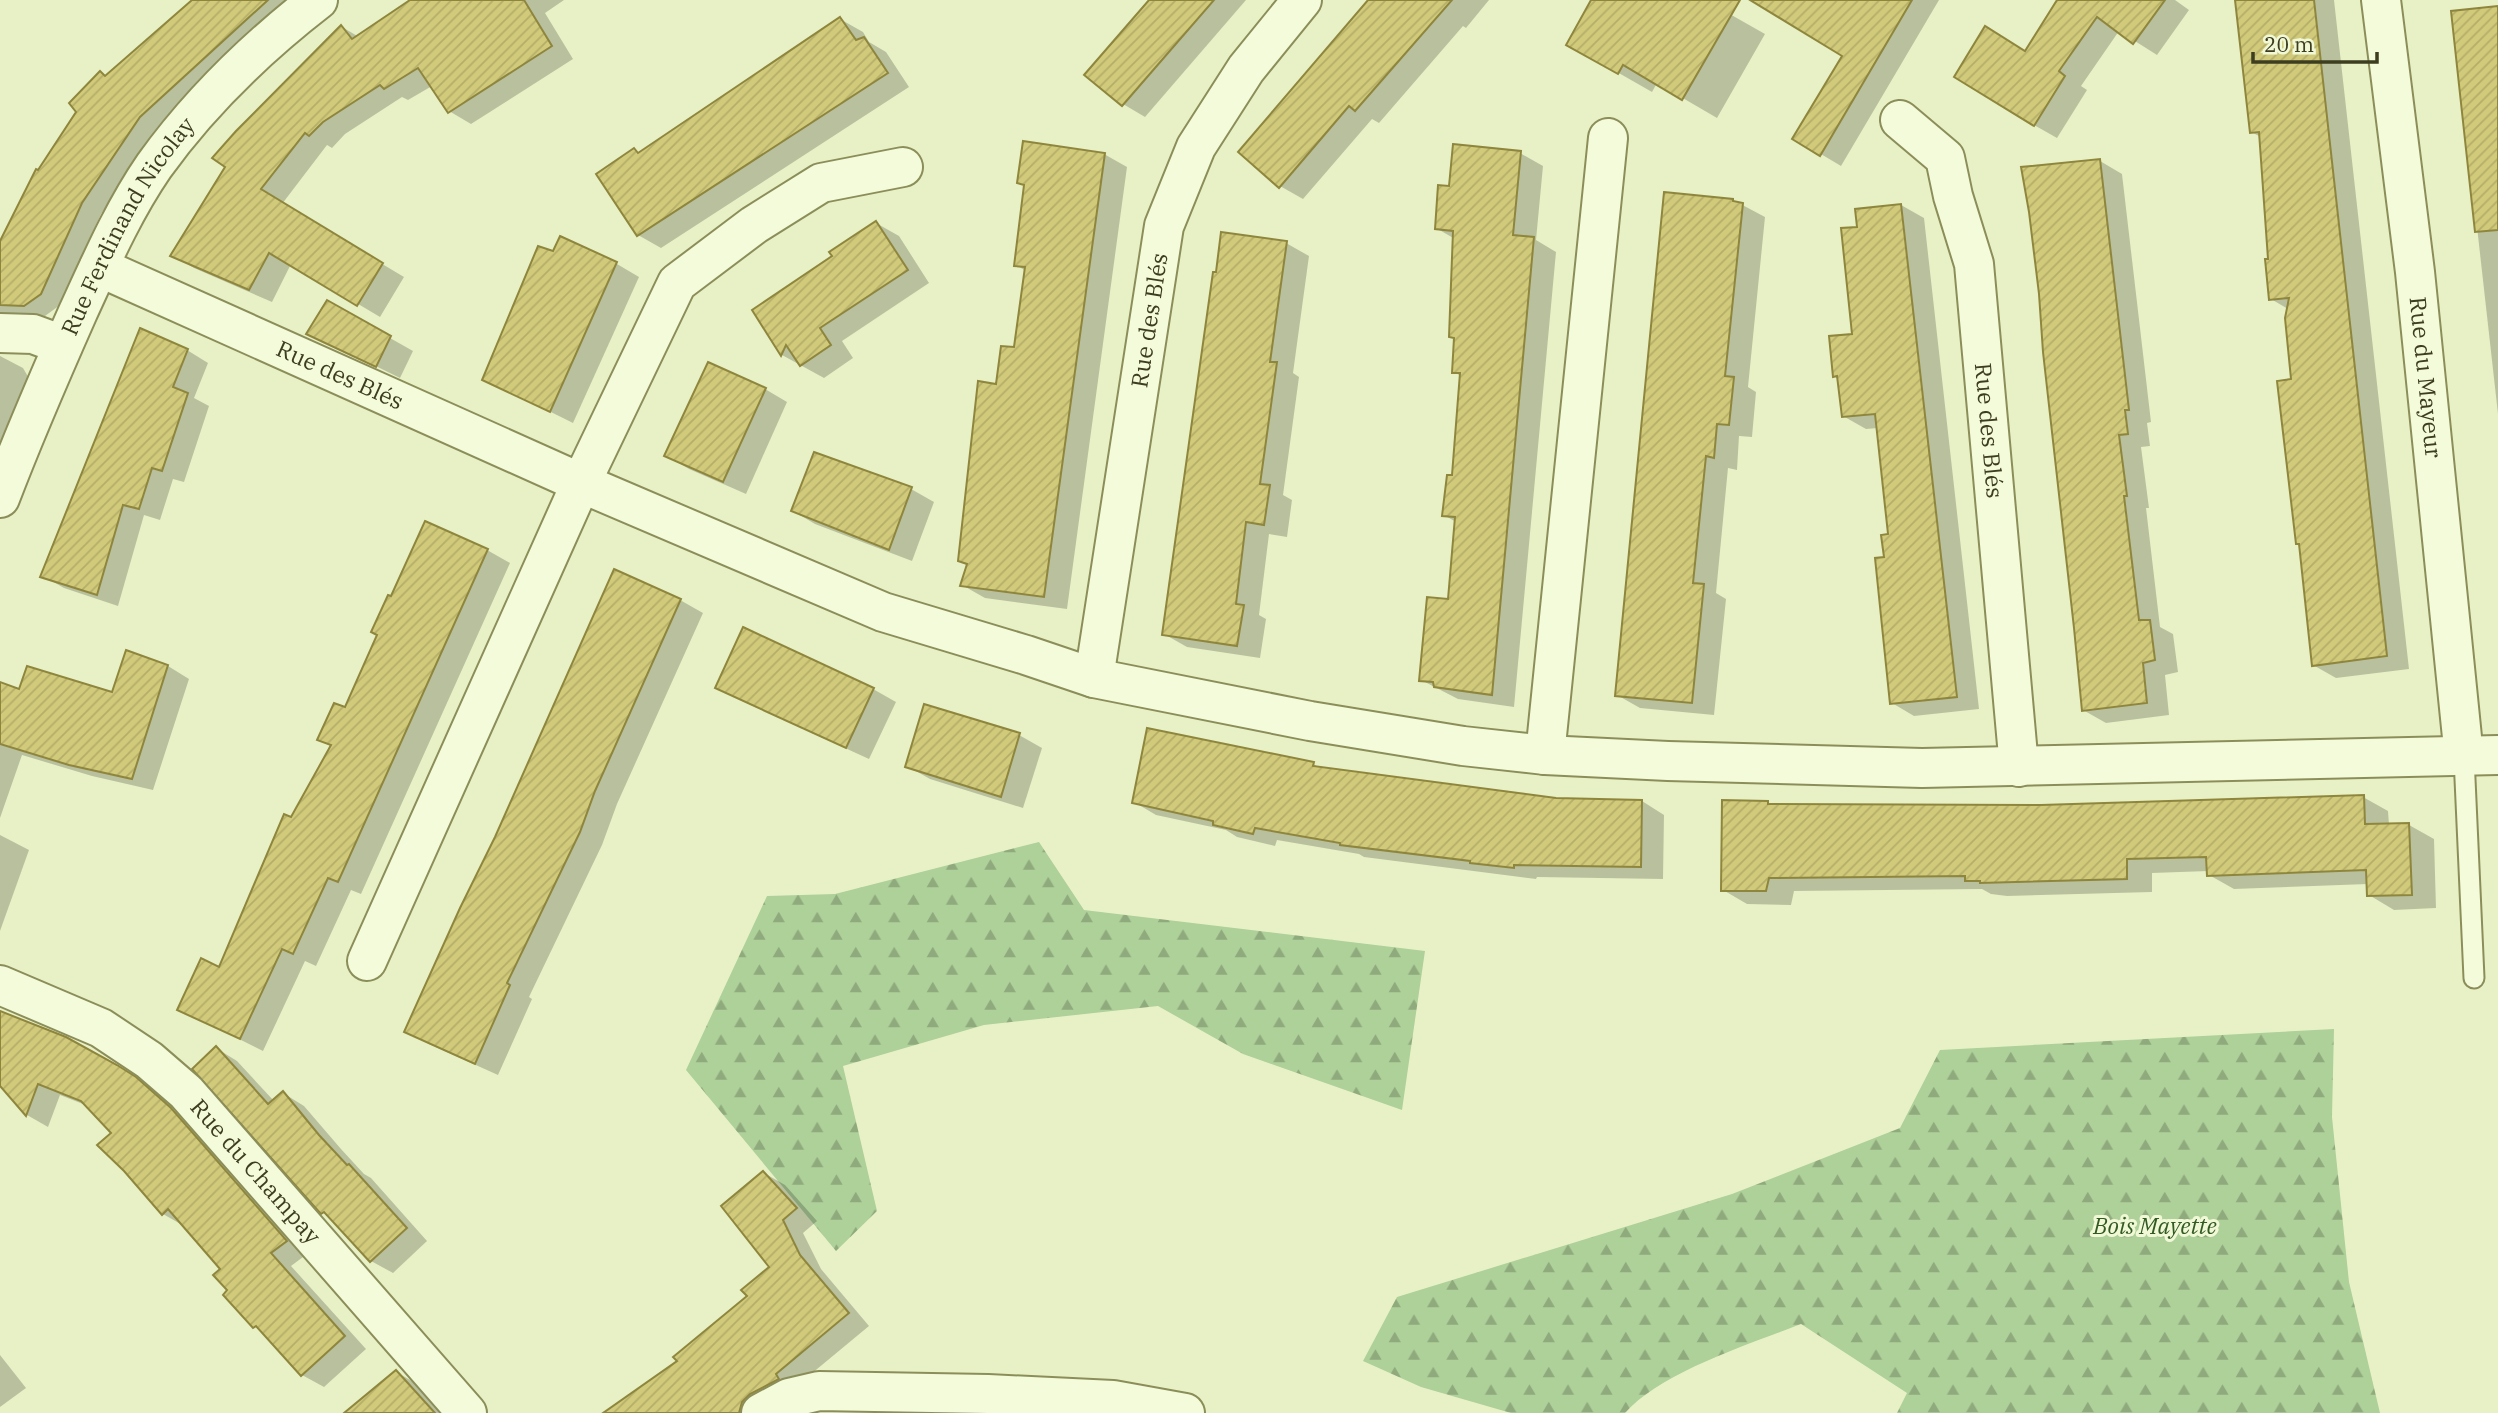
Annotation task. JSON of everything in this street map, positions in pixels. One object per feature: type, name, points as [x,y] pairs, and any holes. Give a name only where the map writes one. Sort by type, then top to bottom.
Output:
[{"type":"street","name":"Rue Ferdinand Nicolay","points":[[0,498],[63,345],[99,267],[144,182],[191,117],[261,47],[318,0]]},
{"type":"street","name":"Rue des Blés","points":[[1094,678],[1164,226],[1196,147],[1246,69],[1302,0]]},
{"type":"street","name":"Rue du Mayeur","points":[[2381,0],[2417,299],[2481,756]]},
{"type":"street","name":"Rue des Blés","points":[[1900,120],[1945,158],[1953,196],[1974,264],[2019,767]]},
{"type":"street","points":[[1545,755],[1608,138]]},
{"type":"street","points":[[367,961],[581,482],[677,283],[754,225],[821,183],[903,167]]},
{"type":"street","name":"Rue des Blés","points":[[99,267],[581,482],[883,612],[1094,678],[1310,721],[1463,746],[1545,755],[1922,768],[2481,756]]},
{"type":"street","points":[[0,333],[33,334],[63,345]]},
{"type":"street","name":"Rue du Champay","points":[[0,985],[101,1028],[149,1060],[186,1092],[467,1413]]},
{"type":"street","points":[[761,1413],[789,1398],[819,1391],[988,1394],[1113,1400],[1185,1413]]},
{"type":"lane","points":[[2474,978],[2481,756]]},
{"type":"green space","points":[[1039,842],[1084,910],[1425,951],[1402,1110],[1243,1054],[1158,1006],[984,1025],[843,1066],[877,1211],[836,1251],[686,1070],[767,896],[835,894]]},
{"type":"green space","name":"Bois Mayette","points":[[2334,1029],[2332,1117],[2349,1282],[2380,1413],[1897,1413],[1907,1393],[1801,1324],[1683,1372],[1641,1398],[1625,1413],[1511,1413],[1421,1387],[1363,1361],[1397,1297],[1732,1194],[1900,1128],[1940,1050]]},
{"type":"building","points":[[192,0],[268,0],[140,117],[82,203],[41,294],[24,306],[0,305],[0,241],[36,169],[38,170],[76,112],[69,103],[100,71],[105,76]]},
{"type":"building","points":[[410,0],[524,0],[552,46],[448,113],[418,68],[384,89],[380,85],[323,122],[309,136],[305,133],[261,189],[383,263],[357,306],[269,253],[249,290],[170,256],[225,167],[212,158],[236,131],[341,25],[352,39]]},
{"type":"building","points":[[1149,0],[1214,0],[1122,106],[1084,75]]},
{"type":"building","points":[[1368,0],[1452,0],[1355,111],[1349,106],[1279,188],[1238,152]]},
{"type":"building","points":[[1591,0],[1740,0],[1682,100],[1623,65],[1618,74],[1566,45]]},
{"type":"building","points":[[1750,0],[1912,0],[1820,156],[1792,139],[1842,56]]},
{"type":"building","points":[[2057,0],[2165,0],[2133,44],[2097,17],[2059,71],[2065,76],[2034,126],[1954,77],[1985,26],[2025,51]]},
{"type":"building","points":[[2235,0],[2314,0],[2387,656],[2312,666],[2277,381],[2291,379],[2285,318],[2289,298],[2269,300],[2259,132],[2250,133]]},
{"type":"building","points":[[2498,6],[2498,230],[2475,232],[2451,11]]},
{"type":"building","points":[[840,17],[856,40],[864,37],[888,73],[637,236],[596,174],[634,148],[638,153]]},
{"type":"building","points":[[1023,141],[1105,153],[1044,597],[960,586],[967,564],[958,561],[978,381],[996,384],[1001,346],[1014,347],[1025,267],[1014,266],[1024,185],[1017,183]]},
{"type":"building","points":[[1453,144],[1521,151],[1513,235],[1534,237],[1492,695],[1434,687],[1433,682],[1419,681],[1427,597],[1448,599],[1455,517],[1442,516],[1447,475],[1452,475],[1460,373],[1452,373],[1454,338],[1449,337],[1453,231],[1435,229],[1438,185],[1449,186]]},
{"type":"building","points":[[2100,159],[2129,410],[2125,410],[2128,434],[2119,435],[2127,496],[2124,496],[2139,620],[2150,620],[2155,660],[2143,663],[2147,703],[2082,711],[2039,294],[2021,167]]},
{"type":"building","points":[[1664,192],[1733,199],[1743,203],[1725,376],[1734,377],[1729,425],[1717,424],[1714,458],[1706,456],[1693,583],[1704,584],[1692,703],[1615,696]]},
{"type":"building","points":[[1901,204],[1957,697],[1890,704],[1875,558],[1884,557],[1881,535],[1888,534],[1875,414],[1842,417],[1837,376],[1833,377],[1829,336],[1852,334],[1841,228],[1857,227],[1855,209]]},
{"type":"building","points":[[876,221],[908,270],[820,328],[831,345],[800,366],[786,345],[781,356],[752,310],[832,256],[829,252]]},
{"type":"building","points":[[1221,232],[1287,241],[1270,362],[1277,362],[1260,484],[1270,485],[1264,525],[1246,522],[1236,604],[1244,605],[1237,646],[1162,635],[1213,272],[1216,272]]},
{"type":"building","points":[[560,236],[617,262],[550,412],[482,380],[538,246],[553,251]]},
{"type":"building","points":[[327,300],[391,336],[376,367],[306,334]]},
{"type":"building","points":[[140,328],[188,349],[173,387],[188,393],[162,471],[152,468],[139,509],[123,505],[97,595],[40,577]]},
{"type":"building","points":[[708,362],[766,388],[723,482],[664,456]]},
{"type":"building","points":[[814,452],[912,487],[889,550],[791,511]]},
{"type":"building","points":[[425,521],[488,549],[338,882],[328,878],[293,954],[282,949],[240,1039],[177,1010],[201,958],[219,967],[284,814],[291,817],[331,745],[317,740],[334,703],[345,707],[377,635],[371,632],[388,595],[391,596]]},
{"type":"building","points":[[614,569],[681,599],[595,791],[580,832],[507,983],[510,985],[475,1064],[404,1032],[495,837]]},
{"type":"building","points":[[743,627],[874,688],[846,748],[715,688]]},
{"type":"building","points":[[126,650],[168,665],[132,779],[69,765],[0,744],[0,682],[19,689],[27,666],[112,692]]},
{"type":"building","points":[[924,704],[1020,733],[1001,797],[905,767]]},
{"type":"building","points":[[1147,728],[1314,762],[1313,766],[1556,798],[1642,800],[1641,867],[1514,865],[1514,868],[1470,863],[1340,845],[1255,828],[1253,834],[1213,825],[1213,821],[1132,803]]},
{"type":"building","points":[[2364,795],[2365,824],[2409,823],[2412,895],[2367,896],[2366,870],[2207,876],[2206,857],[2127,859],[2127,879],[1980,883],[1965,881],[1965,876],[1769,878],[1766,891],[1721,891],[1722,800],[1768,801],[1768,804],[2041,805]]},
{"type":"building","points":[[0,1011],[66,1037],[117,1065],[136,1077],[171,1108],[287,1241],[271,1253],[345,1336],[301,1376],[256,1326],[253,1328],[223,1295],[227,1290],[213,1275],[220,1269],[168,1209],[162,1215],[97,1145],[111,1133],[81,1101],[38,1084],[26,1116],[0,1086]]},
{"type":"building","points":[[216,1046],[268,1104],[283,1091],[319,1135],[407,1228],[370,1262],[324,1212],[321,1214],[192,1069]]},
{"type":"building","points":[[763,1171],[797,1208],[783,1220],[800,1255],[849,1313],[776,1374],[779,1379],[750,1394],[742,1402],[739,1413],[603,1413],[677,1361],[673,1357],[747,1296],[741,1290],[769,1267],[721,1206]]},
{"type":"building","points":[[396,1370],[435,1413],[344,1413]]}]
